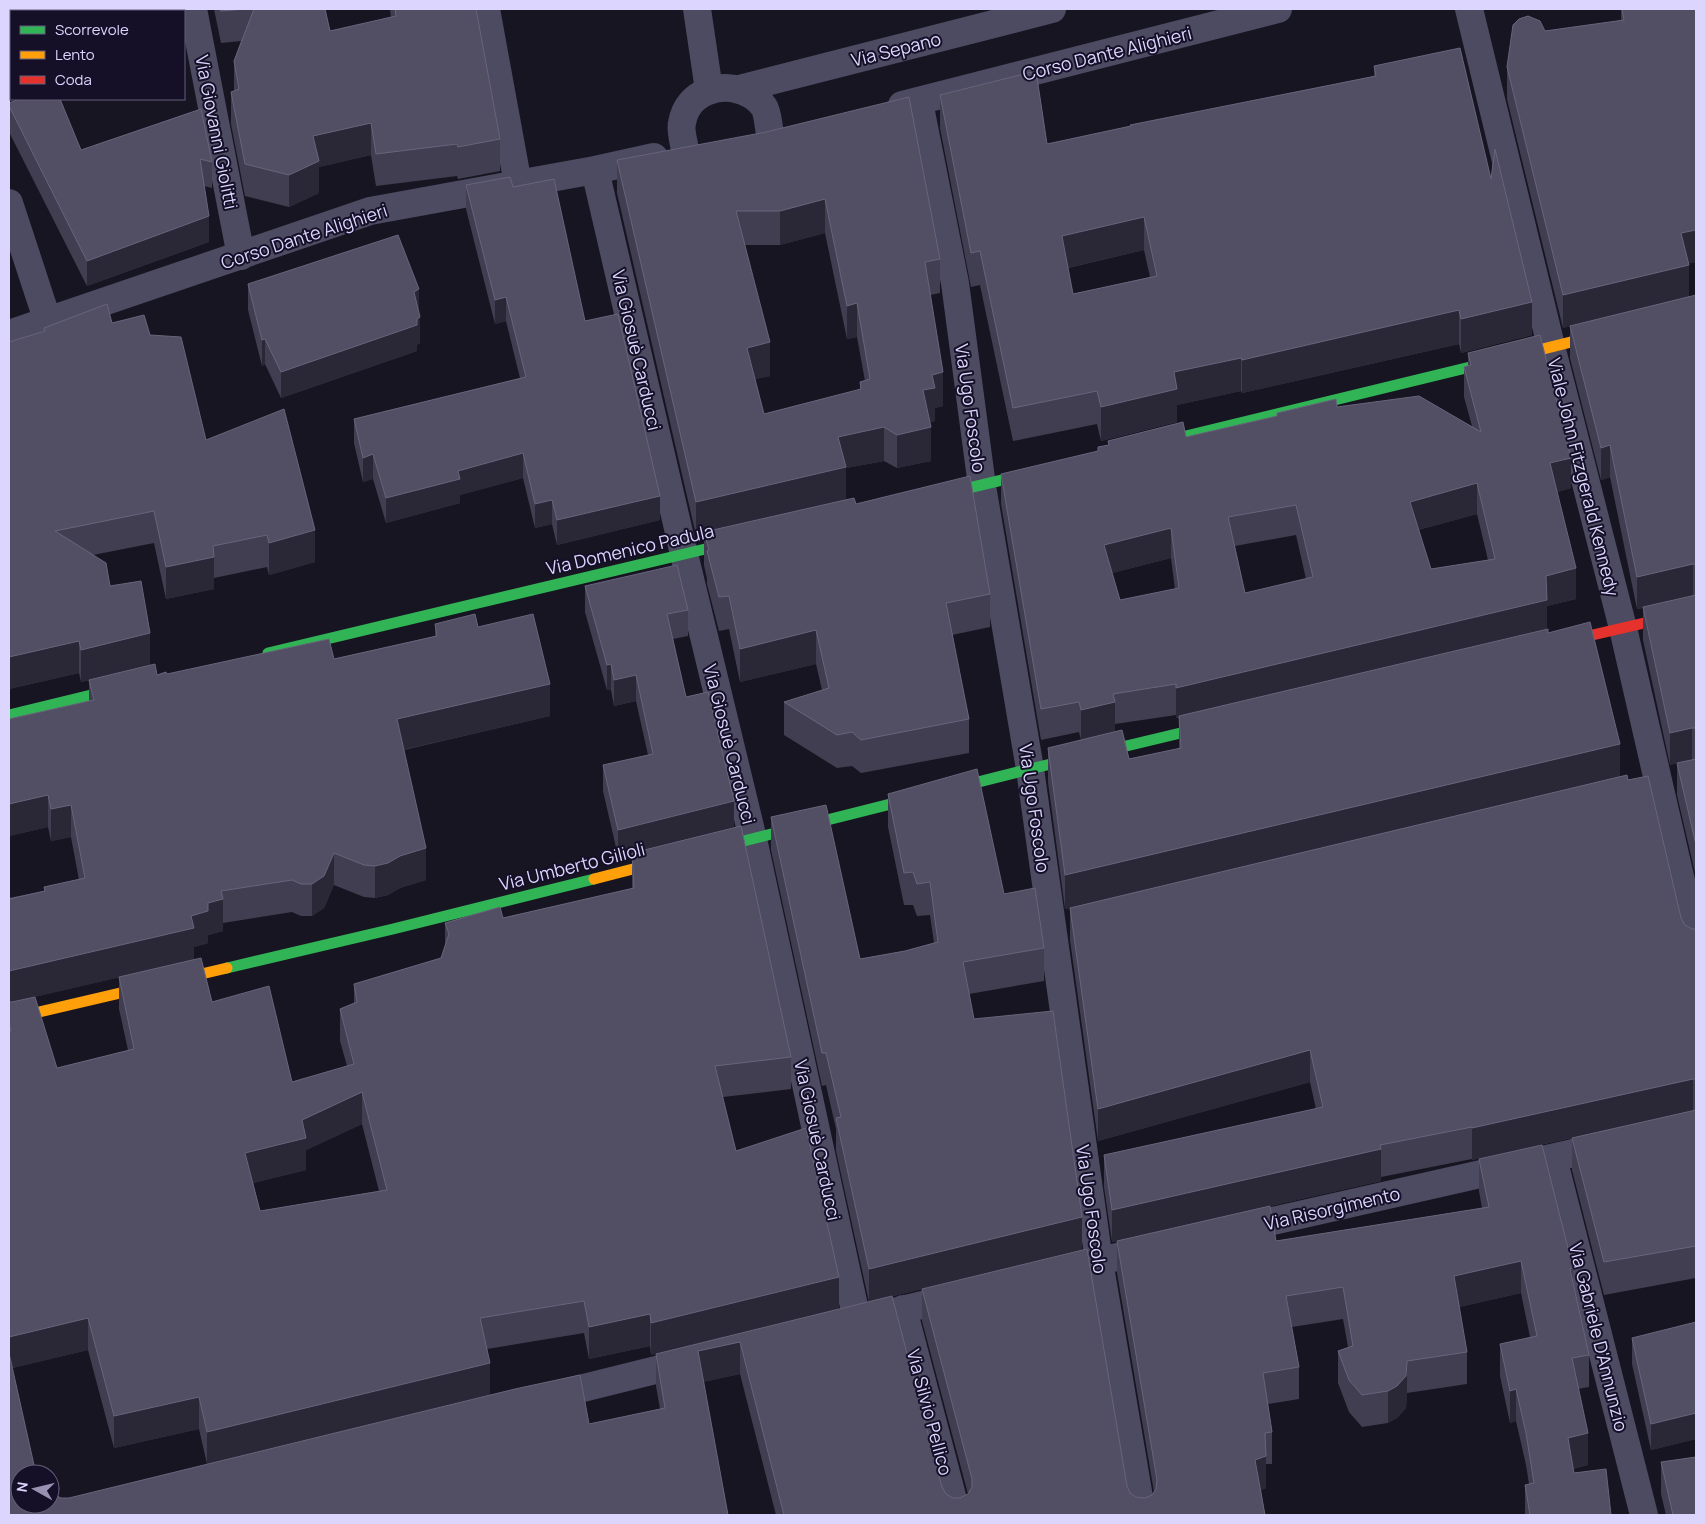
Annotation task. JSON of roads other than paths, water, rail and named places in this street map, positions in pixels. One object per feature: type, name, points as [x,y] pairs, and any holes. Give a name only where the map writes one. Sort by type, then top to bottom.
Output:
[{"type":"street","name":"Via Giovanni Giolitti","points":[[192,9],[241,256]]},
{"type":"street","points":[[486,9],[518,184]]},
{"type":"street","points":[[685,150],[681,124],[687,109],[697,98],[709,90],[697,9]]},
{"type":"street","name":"Via Sepano","points":[[709,90],[724,86],[740,89],[1052,9]]},
{"type":"street","name":"Corso Dante Alighieri","points":[[883,109],[919,102],[1278,9]]},
{"type":"street","name":"Viale John Fitzgerald Kennedy","points":[[1469,9],[1551,346],[1623,628],[1649,787],[1696,946]]},
{"type":"street","points":[[740,89],[753,96],[783,130],[742,139]]},
{"type":"street","name":"Via Ugo Foscolo","points":[[919,102],[955,283],[982,486],[1030,769],[1099,1261],[1142,1515]]},
{"type":"street","name":"Corso Dante Alighieri","points":[[9,334],[370,211],[595,170],[713,145]]},
{"type":"street","name":"Via Giosuè Carducci","points":[[595,170],[684,554],[753,839],[847,1323],[903,1310]]},
{"type":"street","points":[[9,203],[48,322]]},
{"type":"street","points":[[1136,448],[1619,330]]},
{"type":"street","points":[[924,499],[1049,469]]},
{"type":"street","name":"Via Domenico Padula","points":[[260,655],[751,538]]},
{"type":"street","points":[[1545,646],[1696,611]]},
{"type":"street","points":[[9,715],[134,685]]},
{"type":"street","points":[[696,853],[1030,769],[1224,723]]},
{"type":"street","points":[[1649,787],[1687,778]]},
{"type":"street","name":"Via Umberto Gilioli","points":[[9,1019],[393,929],[677,858]]},
{"type":"street","points":[[1052,928],[1081,921]]},
{"type":"street","name":"Via Risorgimento","points":[[1210,1235],[1630,1141]]},
{"type":"street","name":"Via Gabriele D'Annunzio","points":[[1553,1158],[1644,1515]]},
{"type":"street","points":[[1025,1279],[1172,1243]]},
{"type":"street","points":[[903,1310],[987,1289]]},
{"type":"street","name":"Via Silvio Pellico","points":[[903,1310],[957,1515]]},
{"type":"street","points":[[519,1404],[712,1356]]}]
